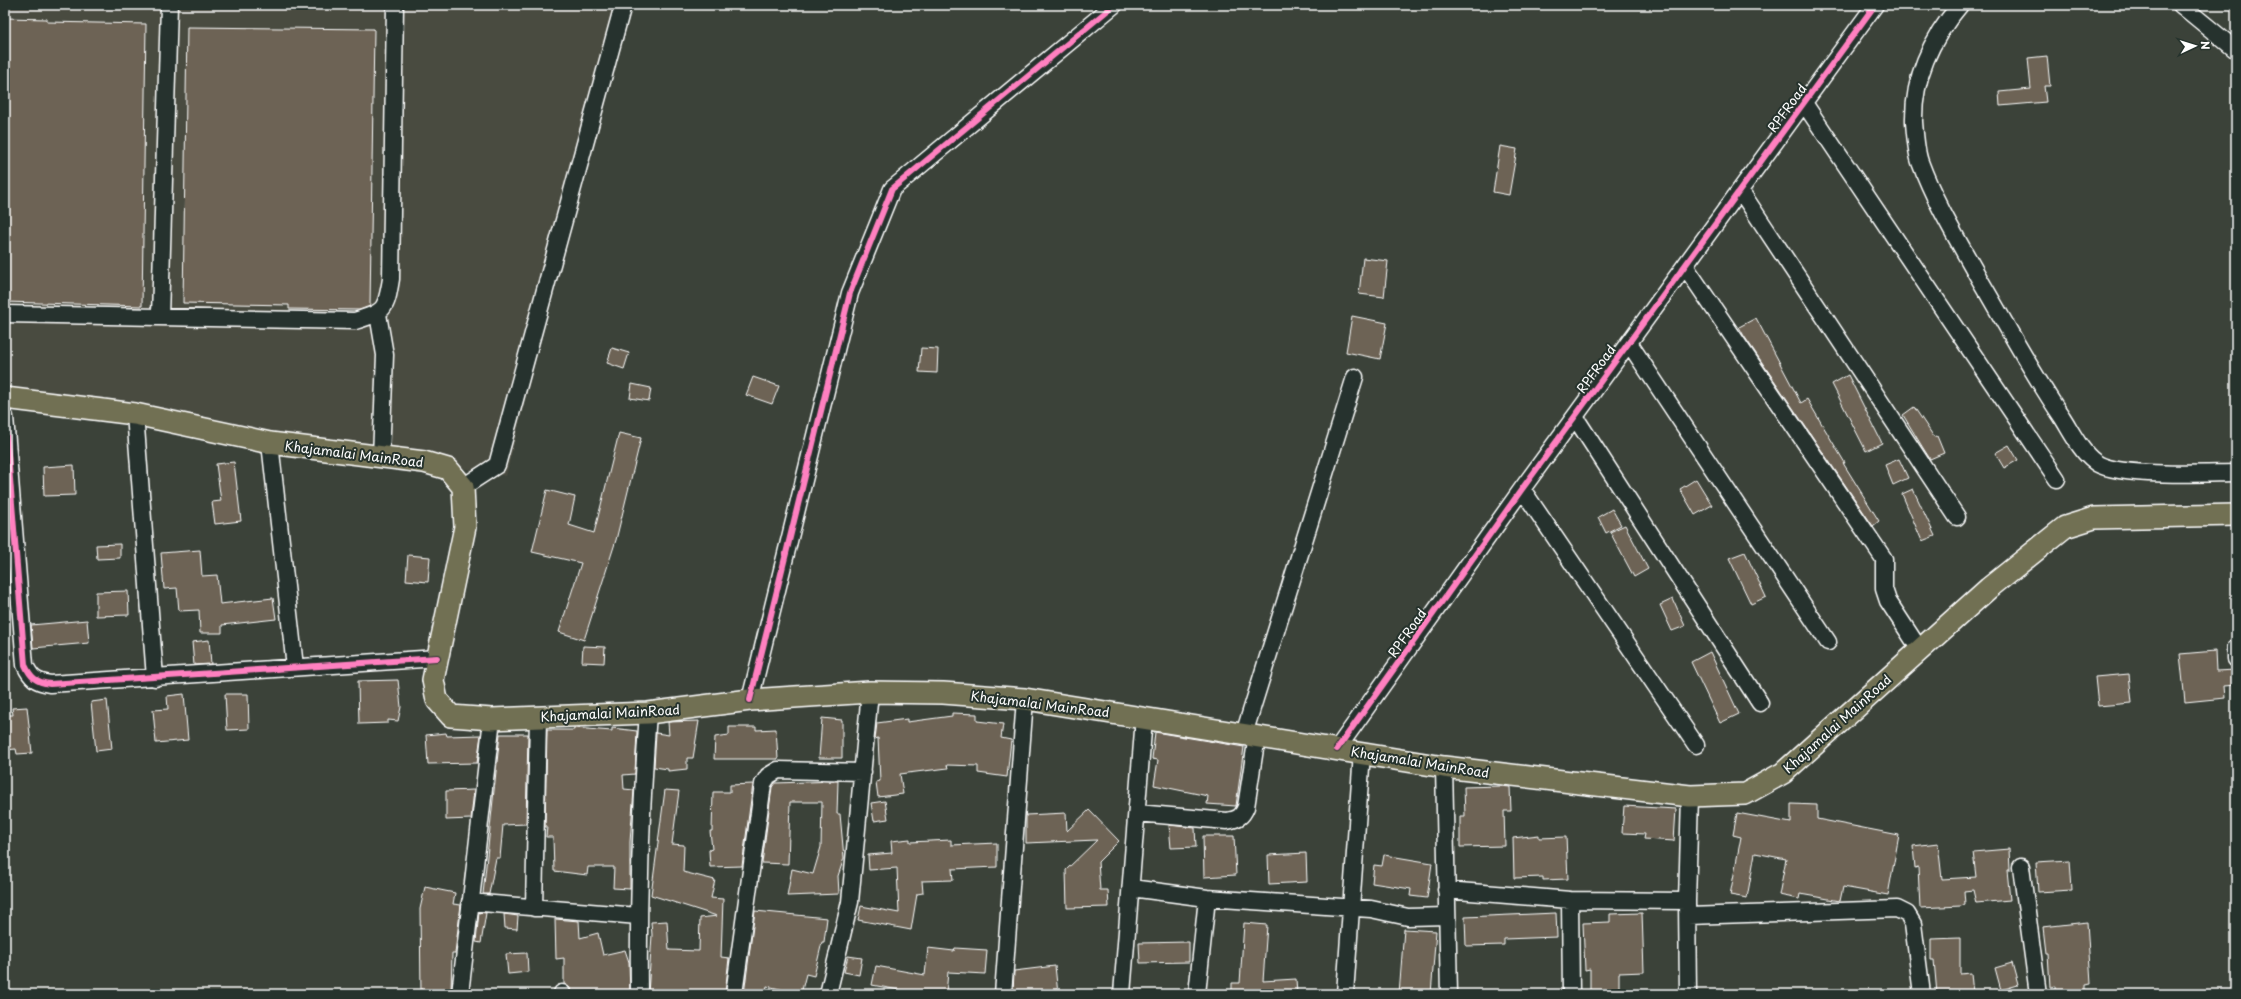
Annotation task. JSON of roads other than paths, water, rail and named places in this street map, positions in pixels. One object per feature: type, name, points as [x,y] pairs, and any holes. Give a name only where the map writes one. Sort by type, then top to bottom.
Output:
[{"type":"main road","name":"Khajamalai MainRoad","points":[[5,398],[135,414],[270,443],[424,462],[448,470],[463,487],[465,527],[433,680],[437,700],[451,716],[492,719],[648,713],[750,700],[870,692],[944,693],[1025,699],[1444,767],[1690,796],[1745,794],[1783,773],[1989,588],[2045,542],[2070,525],[2094,518],[2108,517],[2236,515]]},
{"type":"street","points":[[160,317],[169,5]]},
{"type":"street","points":[[5,314],[355,320],[378,314],[388,301],[391,279],[395,5]]},
{"type":"street","points":[[463,487],[497,465],[624,5]]},
{"type":"street","points":[[750,700],[850,293],[892,189],[1114,5]]},
{"type":"street","name":"RPFRoad","points":[[1337,749],[1522,489],[1875,5]]},
{"type":"street","points":[[1960,5],[1945,22],[1927,54],[1916,88],[1914,123],[1919,160],[1946,219],[2017,344],[2053,403],[2095,463],[2110,468],[2136,472],[2236,473]]},
{"type":"street","points":[[2181,5],[2236,49]]},
{"type":"street","points":[[1804,103],[2057,479]]},
{"type":"street","points":[[1740,190],[1957,517]]},
{"type":"street","points":[[1684,266],[1884,559],[1884,590],[1888,601],[1920,650]]},
{"type":"street","points":[[378,314],[385,354],[382,457]]},
{"type":"street","points":[[1629,343],[1828,642]]},
{"type":"street","points":[[1137,813],[1227,821],[1237,819],[1243,815],[1246,807],[1251,735],[1354,377]]},
{"type":"street","points":[[135,414],[155,678]]},
{"type":"street","points":[[5,417],[26,665],[30,677],[39,683],[50,684],[155,678],[437,658]]},
{"type":"street","points":[[1575,417],[1760,703]]},
{"type":"street","points":[[270,443],[295,667]]},
{"type":"street","points":[[1522,489],[1696,745]]},
{"type":"street","points":[[2236,648],[2236,659]]},
{"type":"street","points":[[828,994],[850,902],[870,692]]},
{"type":"street","points":[[1003,994],[1025,699]]},
{"type":"street","points":[[639,994],[638,916],[641,802],[648,713]]},
{"type":"street","points":[[534,908],[538,717]]},
{"type":"street","points":[[1122,994],[1144,718]]},
{"type":"street","points":[[460,994],[492,719]]},
{"type":"street","points":[[1345,994],[1362,753]]},
{"type":"street","points":[[1444,767],[1448,994]]},
{"type":"street","points":[[734,994],[763,784],[768,776],[778,770],[863,772]]},
{"type":"street","points":[[1688,994],[1687,909],[1690,796]]},
{"type":"street","points":[[2021,867],[2038,994]]},
{"type":"street","points":[[1131,888],[1207,898],[1371,909],[1408,917],[1447,916]]},
{"type":"street","points":[[1446,890],[1687,909],[1897,910],[1907,914],[1913,924],[1922,994]]},
{"type":"street","points":[[1197,994],[1207,898]]},
{"type":"street","points":[[1570,900],[1571,994]]},
{"type":"street","points":[[470,902],[638,916]]}]
